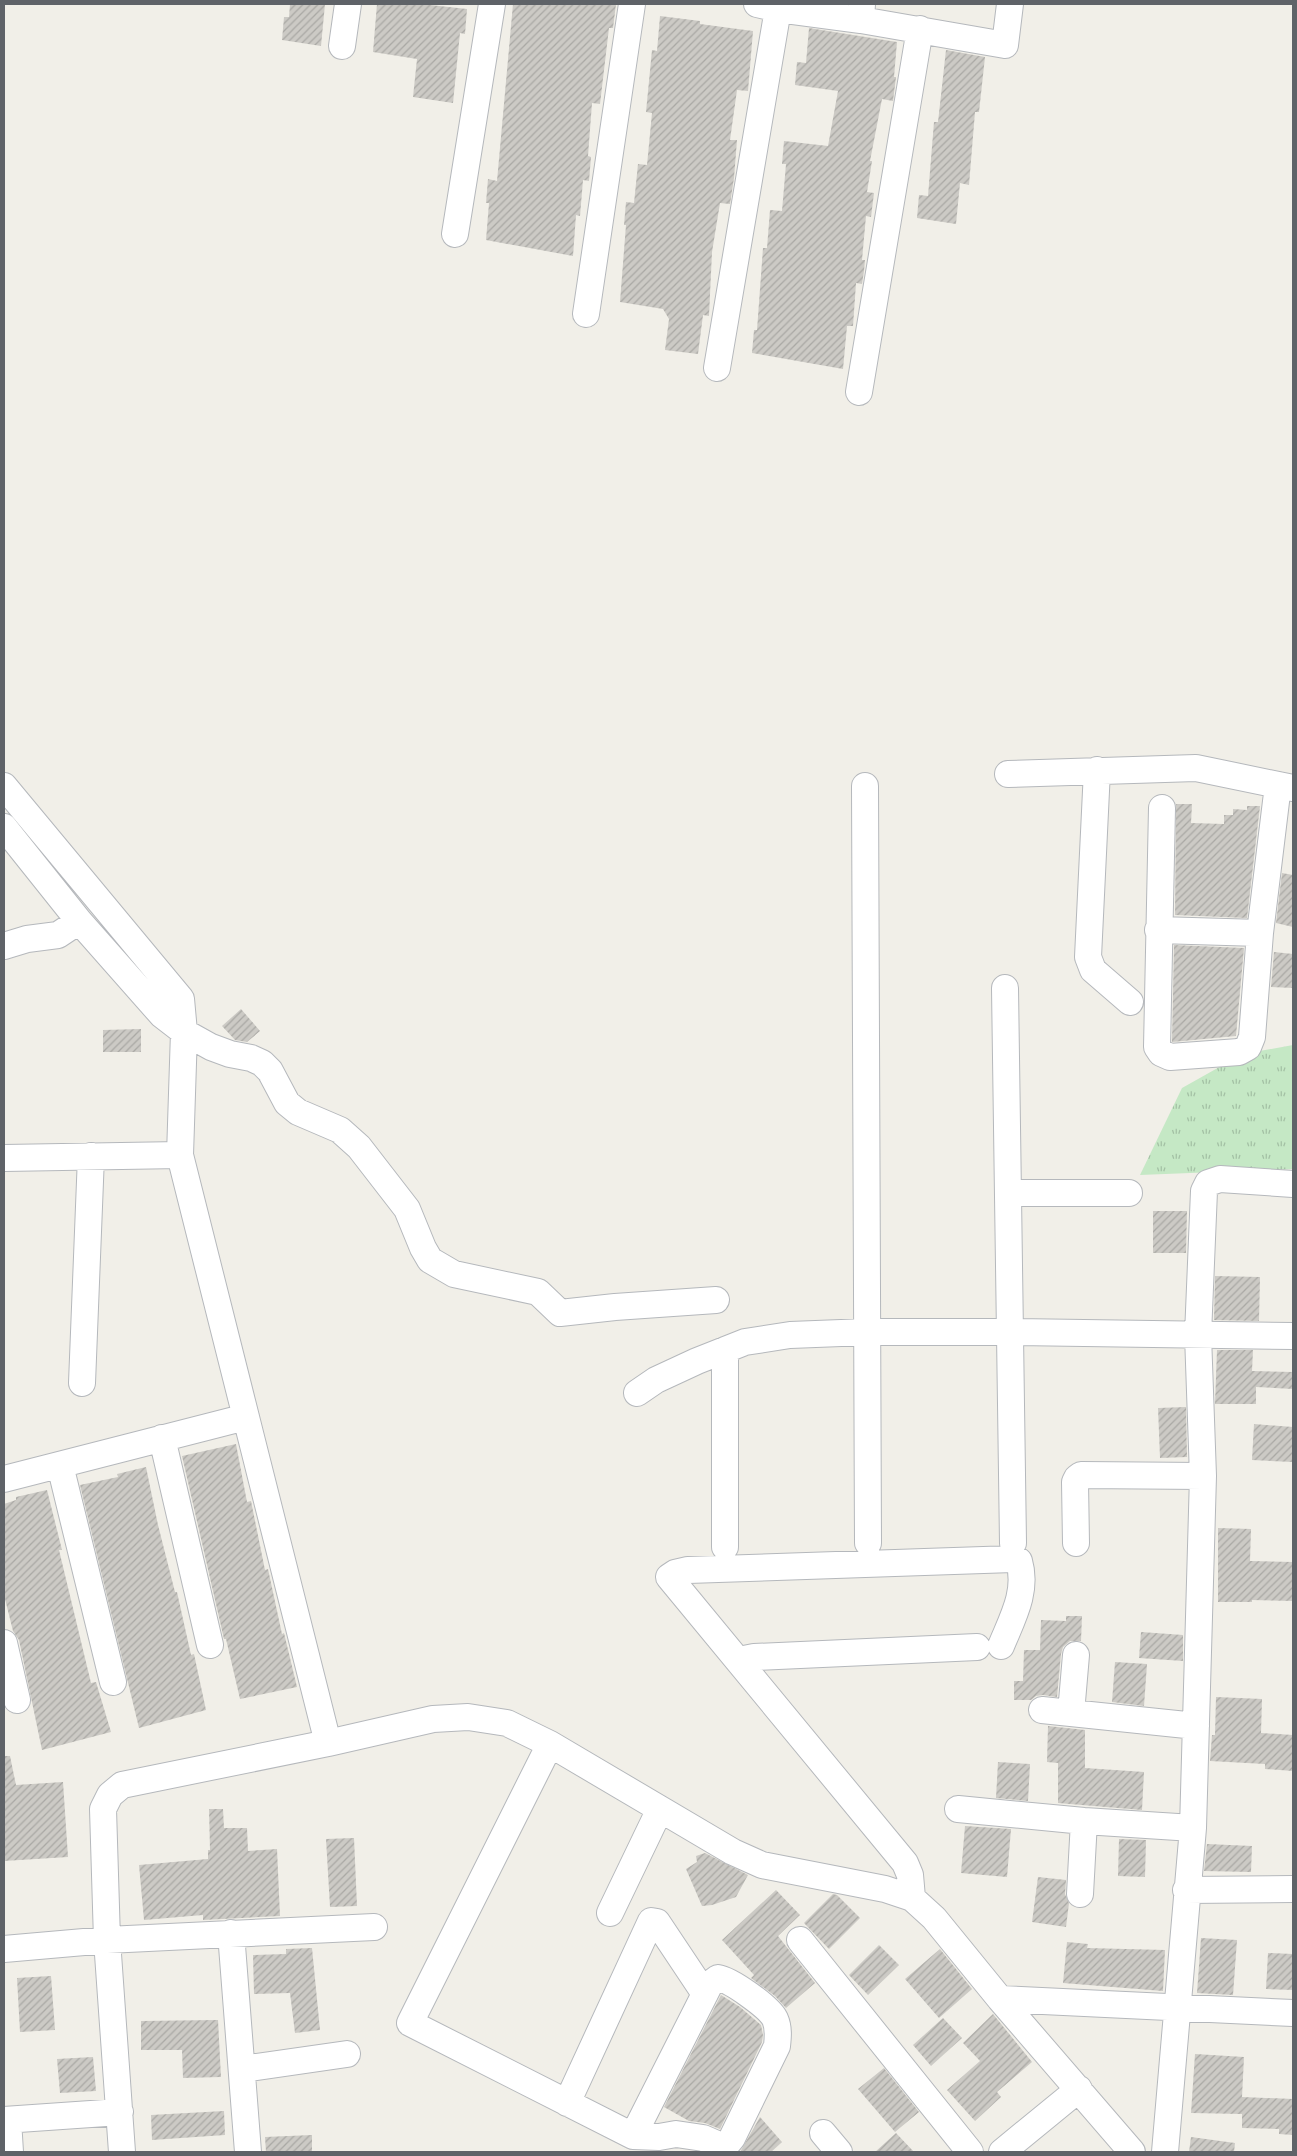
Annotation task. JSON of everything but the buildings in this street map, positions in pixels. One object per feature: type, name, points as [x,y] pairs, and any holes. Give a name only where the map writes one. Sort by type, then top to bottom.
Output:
[{"type":"street","points":[[342,46],[348,4]]},
{"type":"street","points":[[455,234],[492,4]]},
{"type":"street","points":[[586,314],[632,4]]},
{"type":"street","points":[[717,368],[767,6],[861,12],[920,29],[1005,45],[1010,4]]},
{"type":"street","points":[[859,392],[920,29]]},
{"type":"street","points":[[1008,774],[1196,768],[1286,787],[1260,933],[1252,1037],[1248,1047],[1239,1052],[1170,1057],[1161,1053],[1157,1047],[1162,808]]},
{"type":"street","points":[[1097,770],[1088,957],[1093,970],[1130,1002]]},
{"type":"street","points":[[4,786],[181,999],[184,1032],[180,1155],[328,1743]]},
{"type":"street","points":[[865,786],[868,1543]]},
{"type":"street","points":[[4,827],[79,921],[162,1015],[184,1032],[211,1047],[262,1063],[270,1071],[287,1103],[298,1112],[340,1130],[359,1147],[407,1209],[423,1248],[430,1260],[438,1267],[460,1276],[538,1292],[560,1314],[615,1307],[716,1300]]},
{"type":"street","points":[[4,946],[27,939],[58,935],[79,921]]},
{"type":"street","points":[[1158,930],[1260,933]]},
{"type":"street","points":[[1005,988],[1013,1543]]},
{"type":"street","points":[[4,1158],[180,1155]]},
{"type":"street","points":[[82,1383],[91,1156]]},
{"type":"street","points":[[1165,2152],[1186,1890],[1193,1828],[1202,1476],[1198,1335],[1204,1191],[1208,1183],[1220,1179],[1293,1184]]},
{"type":"street","points":[[1008,1193],[1129,1193]]},
{"type":"street","points":[[637,1393],[656,1380],[745,1342],[790,1335],[867,1332],[1011,1332],[1293,1336]]},
{"type":"street","points":[[725,1350],[725,1547]]},
{"type":"street","points":[[4,1479],[246,1417]]},
{"type":"street","points":[[162,1438],[210,1645]]},
{"type":"street","points":[[60,1465],[113,1682]]},
{"type":"street","points":[[1076,1542],[1075,1482],[1082,1475],[1202,1476]]},
{"type":"street","points":[[739,1660],[754,1657],[989,1647],[1022,1596],[1022,1569],[1019,1561],[1013,1559],[688,1570],[675,1573],[669,1577],[905,1863],[910,1875],[912,1898]]},
{"type":"street","points":[[4,1643],[18,1700]]},
{"type":"street","points":[[1071,1713],[1076,1655]]},
{"type":"street","points":[[1042,1710],[1196,1726]]},
{"type":"street","points":[[122,2152],[107,1940],[103,1809],[110,1795],[122,1785],[328,1743],[433,1718],[468,1717],[507,1723],[550,1744],[732,1852],[762,1865],[885,1889],[912,1898],[934,1918],[1000,1999],[1132,2152]]},
{"type":"street","points":[[550,1744],[410,2023],[633,2136],[659,2137],[676,2134],[703,2138],[718,2145],[727,2144],[732,2138],[777,2046],[778,2030],[775,2018],[769,2011],[727,1980],[718,1978],[710,1984],[633,2136]]},
{"type":"street","points":[[610,1913],[660,1809]]},
{"type":"street","points":[[958,1809],[1084,1822],[1193,1828]]},
{"type":"street","points":[[1080,1894],[1084,1822]]},
{"type":"street","points":[[1186,1890],[1293,1889]]},
{"type":"street","points":[[567,2102],[651,1921],[657,1922],[705,1994]]},
{"type":"street","points":[[4,1949],[107,1940],[374,1927]]},
{"type":"street","points":[[231,1933],[248,2152]]},
{"type":"street","points":[[800,1940],[970,2152]]},
{"type":"street","points":[[1000,1999],[1293,2013]]},
{"type":"street","points":[[242,2069],[347,2054]]},
{"type":"street","points":[[1002,2152],[1078,2089]]},
{"type":"street","points":[[10,2152],[6,2120],[120,2112]]},
{"type":"green space","points":[[1293,1045],[1293,1169],[1140,1175],[1182,1088],[1223,1065],[1254,1052]]}]
